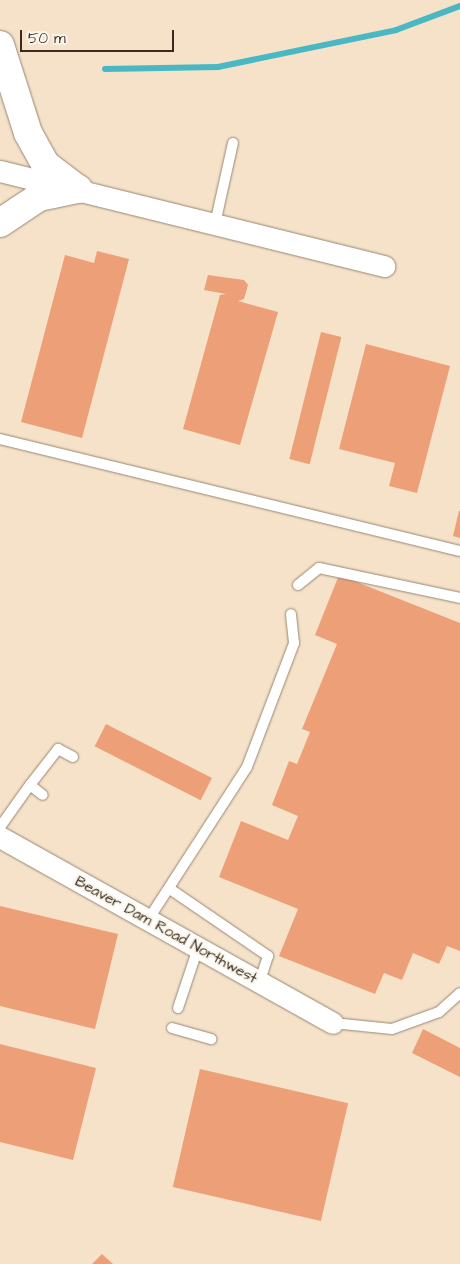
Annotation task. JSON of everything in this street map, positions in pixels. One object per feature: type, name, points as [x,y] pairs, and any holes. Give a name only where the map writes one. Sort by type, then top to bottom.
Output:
[{"type":"main road","points":[[0,45],[28,133],[46,165],[78,189]]},
{"type":"main road","points":[[0,223],[38,197],[78,189]]},
{"type":"street","points":[[0,171],[384,266]]},
{"type":"street","name":"Beaver Dam Road Northwest","points":[[0,837],[333,1024]]},
{"type":"lane","points":[[215,224],[233,143]]},
{"type":"lane","points":[[0,439],[460,551]]},
{"type":"lane","points":[[298,585],[319,568],[460,598]]},
{"type":"lane","points":[[148,920],[248,767],[294,643],[291,614]]},
{"type":"lane","points":[[0,827],[58,749],[73,757]]},
{"type":"lane","points":[[30,785],[43,795]]},
{"type":"lane","points":[[170,889],[268,956],[260,982]]},
{"type":"lane","points":[[178,1008],[198,948]]},
{"type":"lane","points":[[333,1024],[392,1029],[438,1012],[460,993]]},
{"type":"lane","points":[[172,1028],[211,1039]]},
{"type":"building","points":[[97,251],[129,259],[82,438],[21,422],[65,255],[94,263]]},
{"type":"building","points":[[208,275],[244,280],[248,285],[244,299],[238,301],[278,312],[240,445],[183,429],[220,295],[226,294],[204,290]]},
{"type":"building","points":[[321,332],[341,337],[310,464],[289,459]]},
{"type":"building","points":[[366,344],[450,366],[417,493],[389,486],[395,463],[339,449]]},
{"type":"building","points":[[460,511],[460,538],[453,536]]},
{"type":"building","points":[[339,575],[460,623],[460,951],[447,946],[439,964],[413,953],[402,980],[384,973],[375,994],[279,956],[298,909],[219,877],[241,821],[288,840],[298,816],[272,805],[289,761],[297,764],[310,732],[302,729],[337,644],[315,635]]},
{"type":"building","points":[[106,724],[212,778],[201,800],[95,746]]},
{"type":"building","points":[[0,906],[118,934],[95,1029],[0,1006]]},
{"type":"building","points":[[423,1029],[460,1048],[460,1077],[412,1053]]},
{"type":"building","points":[[0,1044],[96,1068],[73,1160],[0,1142]]},
{"type":"building","points":[[200,1069],[348,1103],[321,1221],[173,1187]]},
{"type":"building","points":[[102,1254],[113,1264],[92,1264]]},
{"type":"waterway","points":[[105,69],[218,67],[396,30],[460,6]]}]
